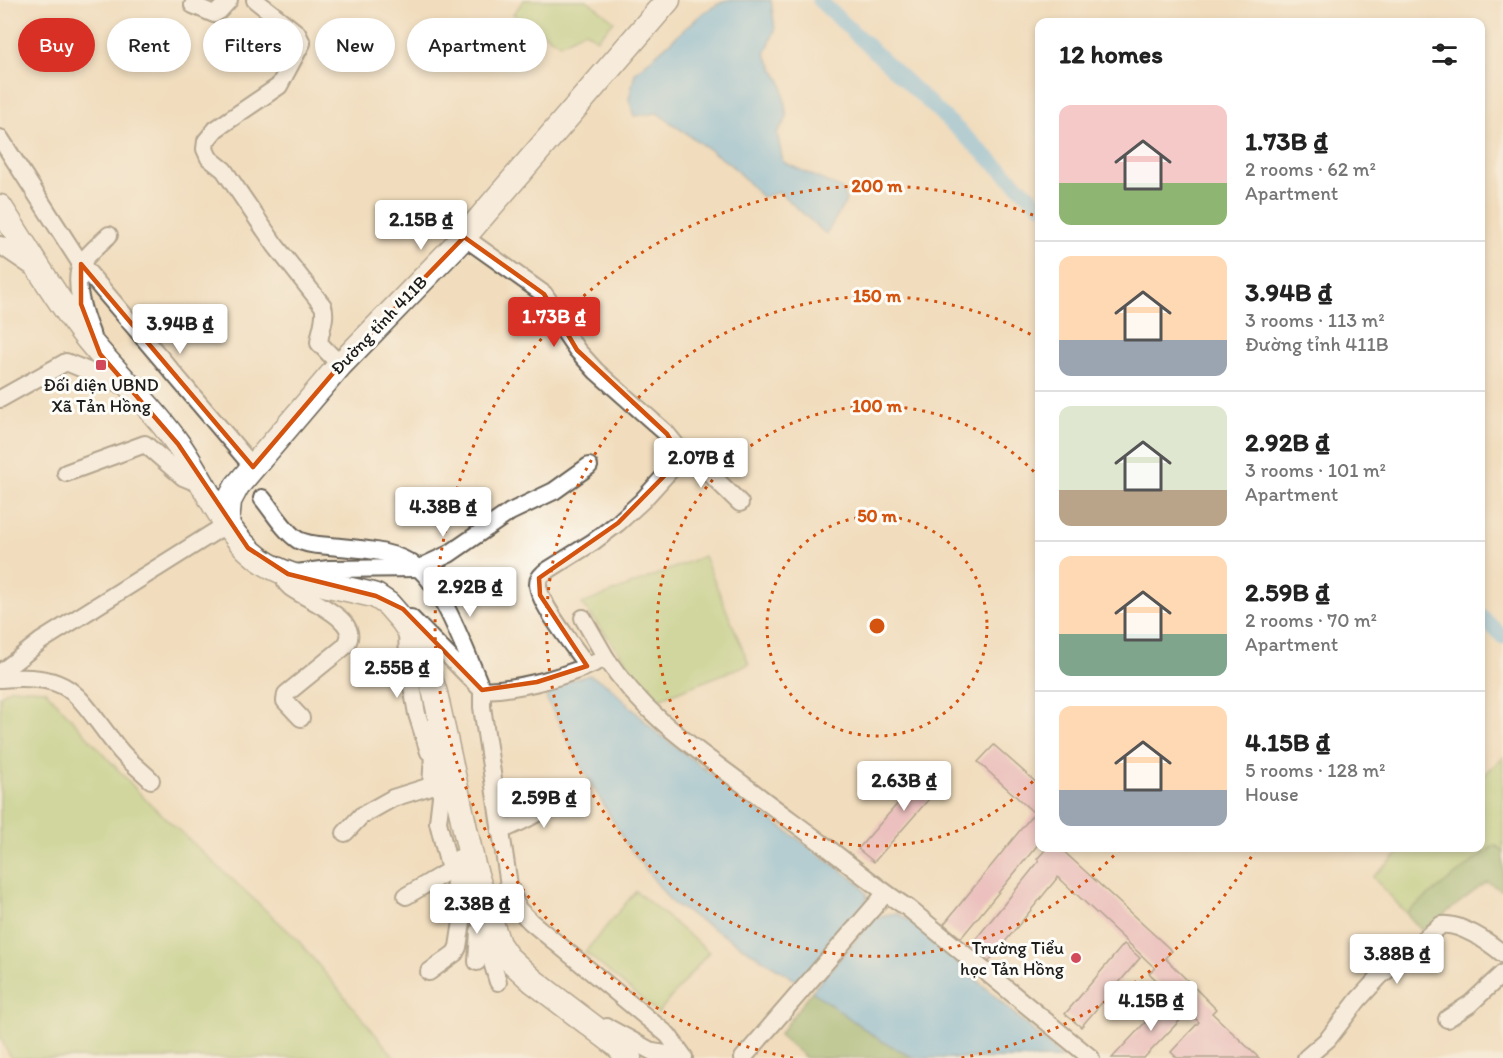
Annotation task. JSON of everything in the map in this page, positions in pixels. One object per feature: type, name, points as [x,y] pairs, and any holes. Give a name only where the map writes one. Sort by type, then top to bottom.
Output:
[{"type":"main road","name":"Đường tỉnh 411B","points":[[227,524],[229,501],[237,486],[340,365],[464,237],[668,0]]},
{"type":"main road","points":[[0,207],[79,328],[150,407],[178,444],[227,524],[248,548],[267,564],[288,574],[376,596],[388,604],[407,627],[419,645],[437,701],[440,755],[498,944],[507,957],[533,981],[574,1011],[629,1058]]},
{"type":"street","points":[[193,5],[214,14],[219,12],[229,0]]},
{"type":"street","points":[[255,0],[297,33],[302,43],[279,86],[216,129],[206,141],[206,149],[209,158],[224,170],[275,244],[323,306],[325,314],[319,343],[340,365]]},
{"type":"street","points":[[0,138],[81,264],[253,467]]},
{"type":"street","points":[[100,354],[81,304],[79,286],[81,264],[109,235]]},
{"type":"street","points":[[464,237],[544,294],[577,350],[596,371],[667,434],[676,445],[677,459],[672,468],[642,501],[593,542],[539,578],[540,595],[587,666]]},
{"type":"street","points":[[0,245],[43,273]]},
{"type":"street","points":[[0,399],[66,362],[134,390]]},
{"type":"street","points":[[66,473],[145,444],[183,477],[205,487]]},
{"type":"street","points":[[678,452],[698,462],[740,503]]},
{"type":"street","points":[[301,718],[287,704],[285,696],[344,647],[349,642],[349,637],[345,624],[339,616],[286,583],[288,574],[329,569],[419,568],[450,554],[516,508],[554,491],[589,466]]},
{"type":"street","points":[[262,498],[289,532],[306,544],[373,550],[401,559],[419,568],[447,610],[482,690],[482,707],[500,831],[509,885],[518,909],[668,1035],[684,1057]]},
{"type":"street","points":[[0,674],[41,641],[227,524]]},
{"type":"street","points":[[388,604],[403,609],[482,690],[498,690],[537,682],[606,658]]},
{"type":"street","points":[[583,618],[621,681],[643,706],[672,731],[823,844],[885,894],[908,908],[1091,1058]]},
{"type":"street","points":[[406,896],[450,870],[438,822],[440,755],[417,714],[408,664],[407,627]]},
{"type":"street","points":[[0,679],[27,677],[45,679],[63,685],[79,697],[120,751],[151,780]]},
{"type":"street","points":[[345,833],[361,816],[385,802],[431,786],[440,755]]},
{"type":"street","points":[[500,831],[556,802],[567,793]]},
{"type":"street","points":[[454,890],[458,862],[466,834]]},
{"type":"street","points":[[429,972],[457,950],[473,865]]},
{"type":"street","points":[[743,1058],[885,894]]},
{"type":"street","points":[[477,962],[486,908]]},
{"type":"street","points":[[486,908],[486,942],[498,982]]},
{"type":"street","points":[[1306,1058],[1328,1039],[1380,976],[1441,925],[1453,925],[1491,944],[1503,954]]},
{"type":"street","points":[[1447,1019],[1470,1004],[1503,973]]},
{"type":"street","points":[[574,1011],[653,1052],[684,1057]]},
{"type":"highlighted area","points":[[464,237],[544,294],[577,350],[667,434],[678,452],[672,468],[618,523],[539,578],[540,595],[587,666],[537,682],[482,690],[403,609],[376,596],[288,574],[248,548],[178,444],[100,354],[81,304],[81,264],[253,467],[340,365]]},
{"type":"green space","points":[[524,0],[587,0],[614,21],[597,39],[585,31],[560,44],[547,36],[547,18],[519,18],[513,14]]},
{"type":"green space","points":[[704,556],[749,664],[656,700],[582,604]]},
{"type":"green space","points":[[11,688],[45,690],[145,799],[297,939],[395,1058],[11,1058],[0,1037],[0,696]]},
{"type":"green space","points":[[1503,757],[1503,851],[1495,845],[1406,913],[1373,877],[1401,852],[1485,852],[1485,774]]},
{"type":"green space","points":[[1495,845],[1503,851],[1503,891],[1487,882],[1422,931],[1406,913]]},
{"type":"green space","points":[[636,891],[709,952],[658,1013],[585,952]]},
{"type":"green space","points":[[812,991],[880,1040],[914,1058],[806,1058],[779,1035]]},
{"type":"water","points":[[726,0],[771,0],[775,30],[765,54],[782,83],[787,118],[777,133],[783,162],[842,189],[846,201],[826,234],[779,192],[762,197],[731,165],[657,113],[634,116],[629,99],[635,73],[704,12]]},
{"type":"water","points":[[589,675],[607,684],[655,731],[859,883],[867,895],[866,908],[802,984],[672,903],[627,845],[578,761],[546,698],[558,684]]},
{"type":"water","points":[[896,913],[914,923],[1063,1058],[914,1058],[880,1040],[812,991],[872,921],[884,915]]},
{"type":"building","points":[[994,745],[1035,782],[1035,848],[961,938],[944,924],[1034,813],[978,762]]},
{"type":"building","points":[[934,762],[949,776],[874,862],[858,849]]},
{"type":"building","points":[[1043,852],[1064,852],[1172,951],[1165,958],[1216,1009],[1212,1013],[1259,1058],[1177,1058],[1171,1052],[1199,1022],[1149,973],[1155,968],[1058,877],[986,965],[967,950],[1039,861],[1037,859]]},
{"type":"building","points":[[1124,944],[1140,958],[1081,1027],[1065,1014]]},
{"type":"building","points":[[1167,999],[1185,1015],[1144,1058],[1112,1058]]},
{"type":"waterway","points":[[819,0],[1035,201]]},
{"type":"waterway","points":[[1485,620],[1503,637]]},
{"type":"place","name":"Đối diện UBND Xã Tản Hồng","points":[[101,365]]},
{"type":"place","name":"Trường Tiểu học Tản Hồng","points":[[1076,958]]}]
